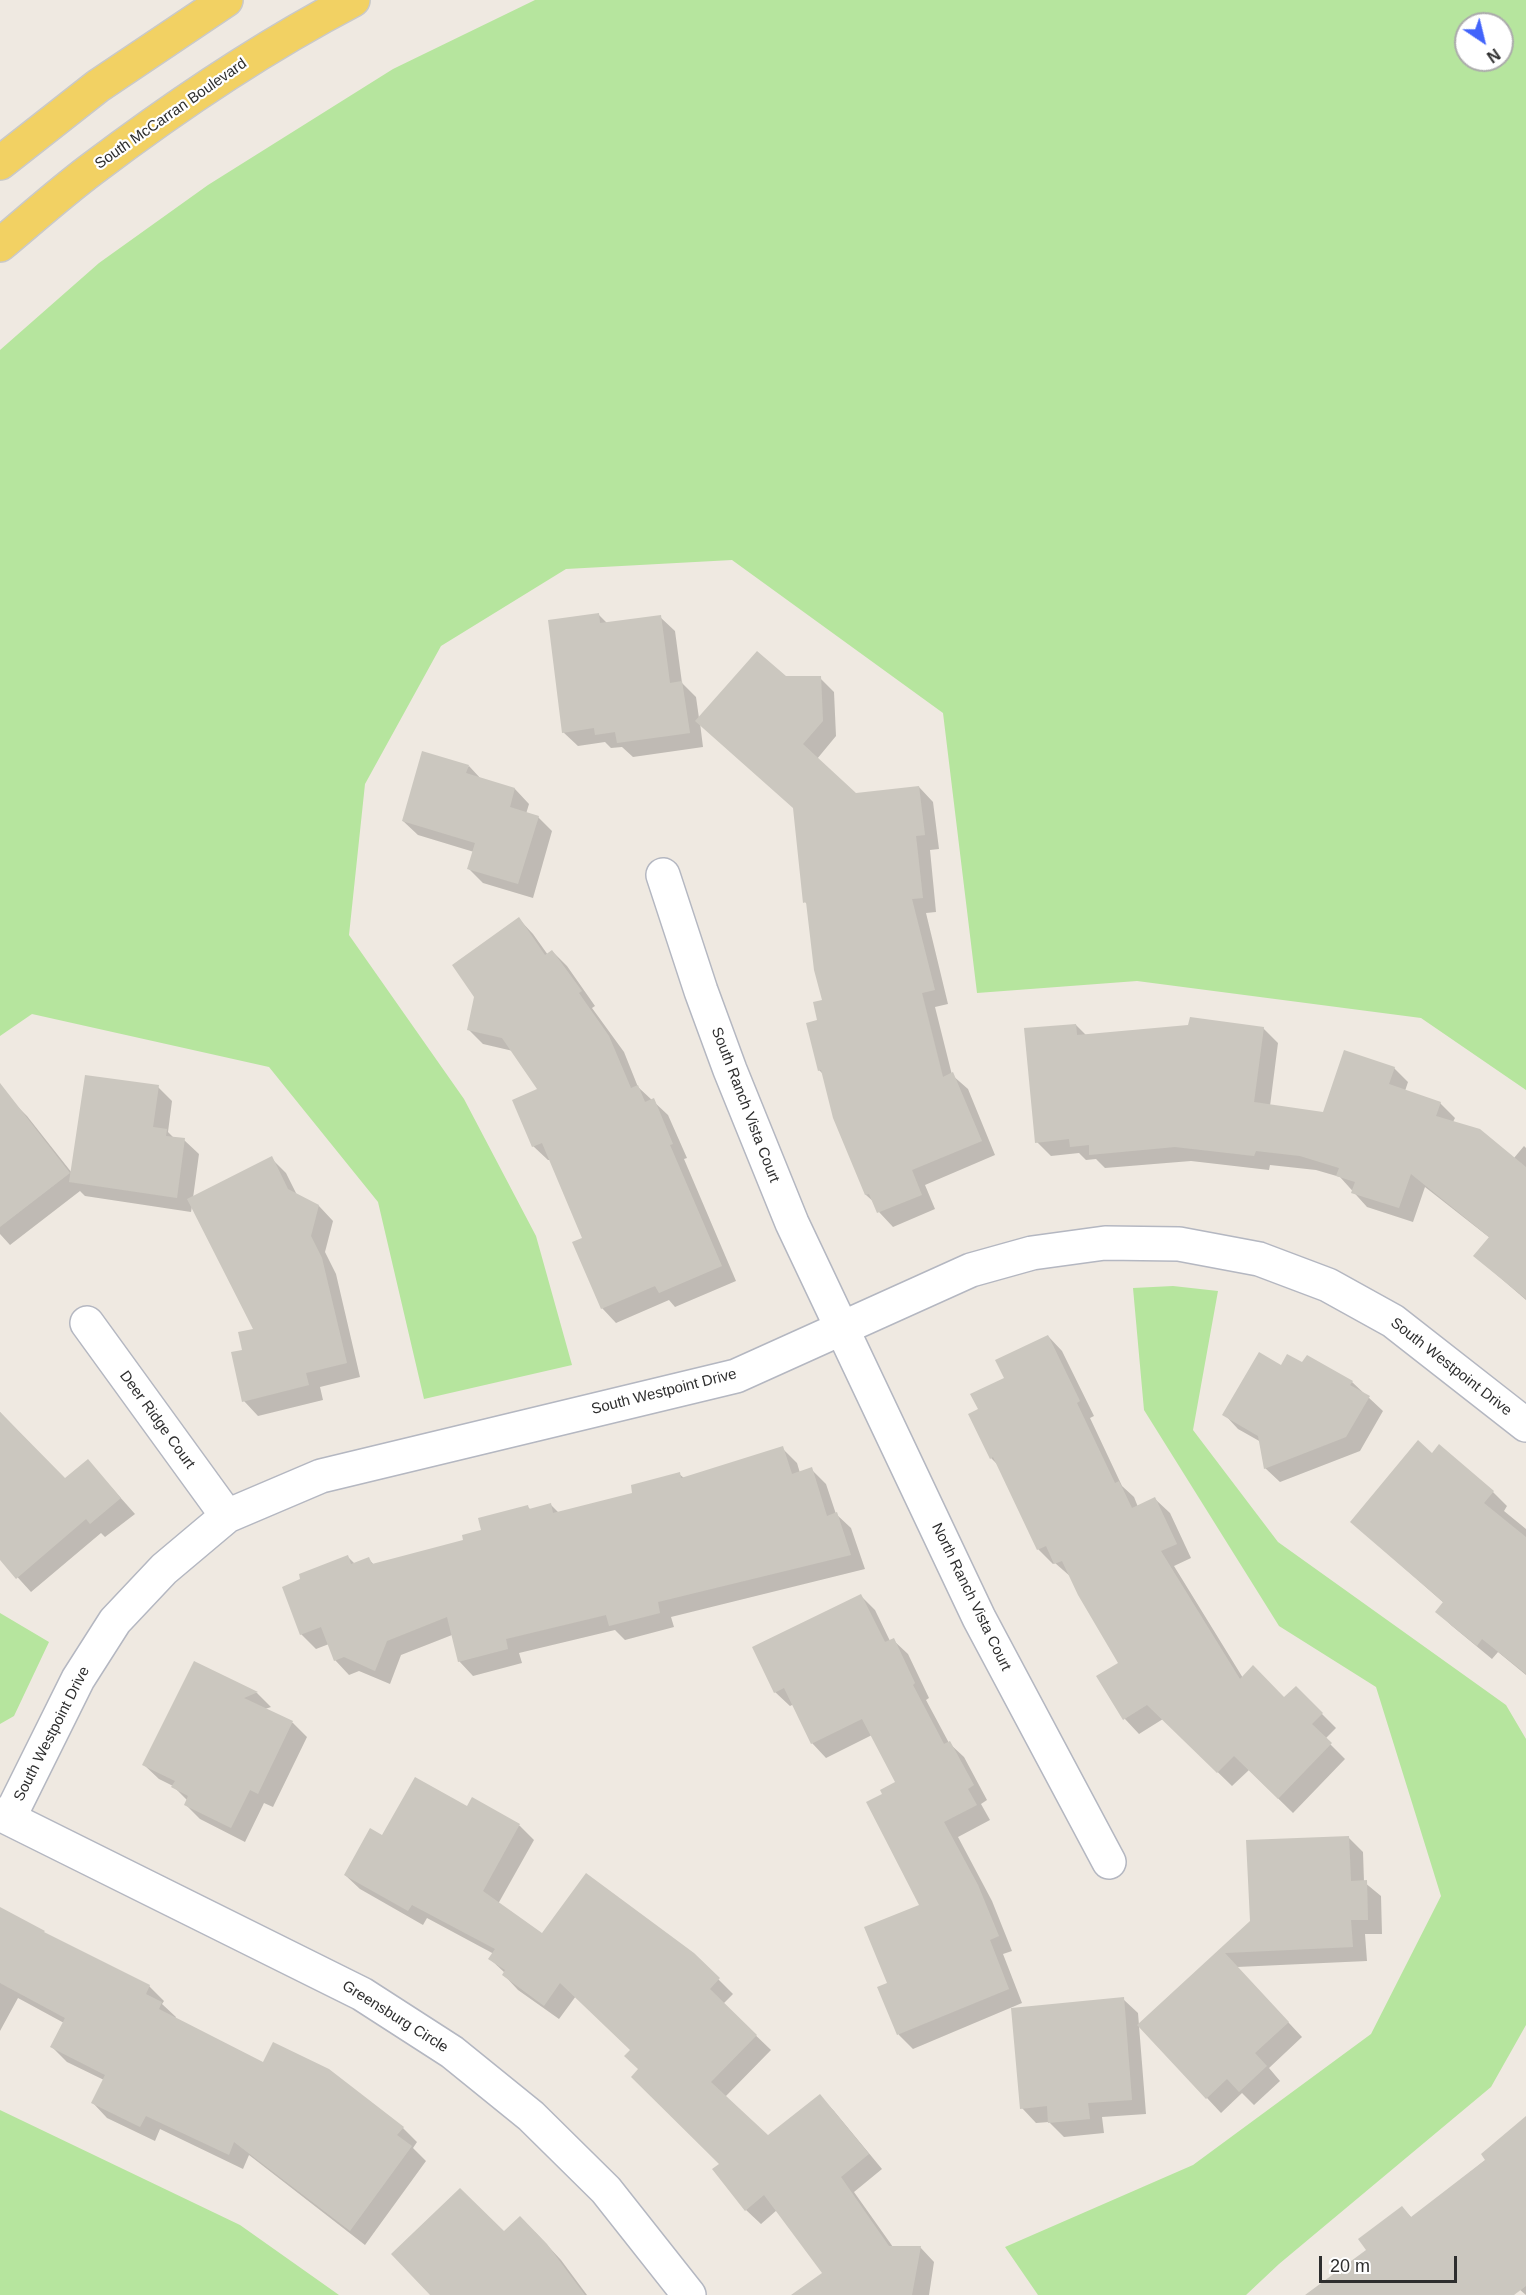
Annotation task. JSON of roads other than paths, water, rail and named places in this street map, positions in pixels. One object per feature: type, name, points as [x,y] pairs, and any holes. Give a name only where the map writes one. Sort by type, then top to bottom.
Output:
[{"type":"main road","points":[[0,163],[98,86],[226,0]]},
{"type":"main road","name":"South McCarran Boulevard","points":[[0,245],[91,169],[231,71],[308,23],[352,0]]},
{"type":"street","name":"South Ranch Vista Court","points":[[663,875],[730,1070],[788,1213],[841,1329]]},
{"type":"street","name":"South Westpoint Drive","points":[[5,1816],[78,1679],[115,1621],[164,1569],[226,1516],[321,1476],[736,1376],[971,1270],[1032,1253],[1106,1243],[1179,1244],[1259,1259],[1328,1285],[1393,1321],[1526,1425]]},
{"type":"street","name":"Deer Ridge Court","points":[[87,1323],[226,1516]]},
{"type":"street","name":"North Ranch Vista Court","points":[[841,1329],[979,1618],[1109,1862]]},
{"type":"street","name":"Greensburg Circle","points":[[5,1816],[362,1994],[452,2052],[531,2115],[606,2190],[689,2295]]}]
